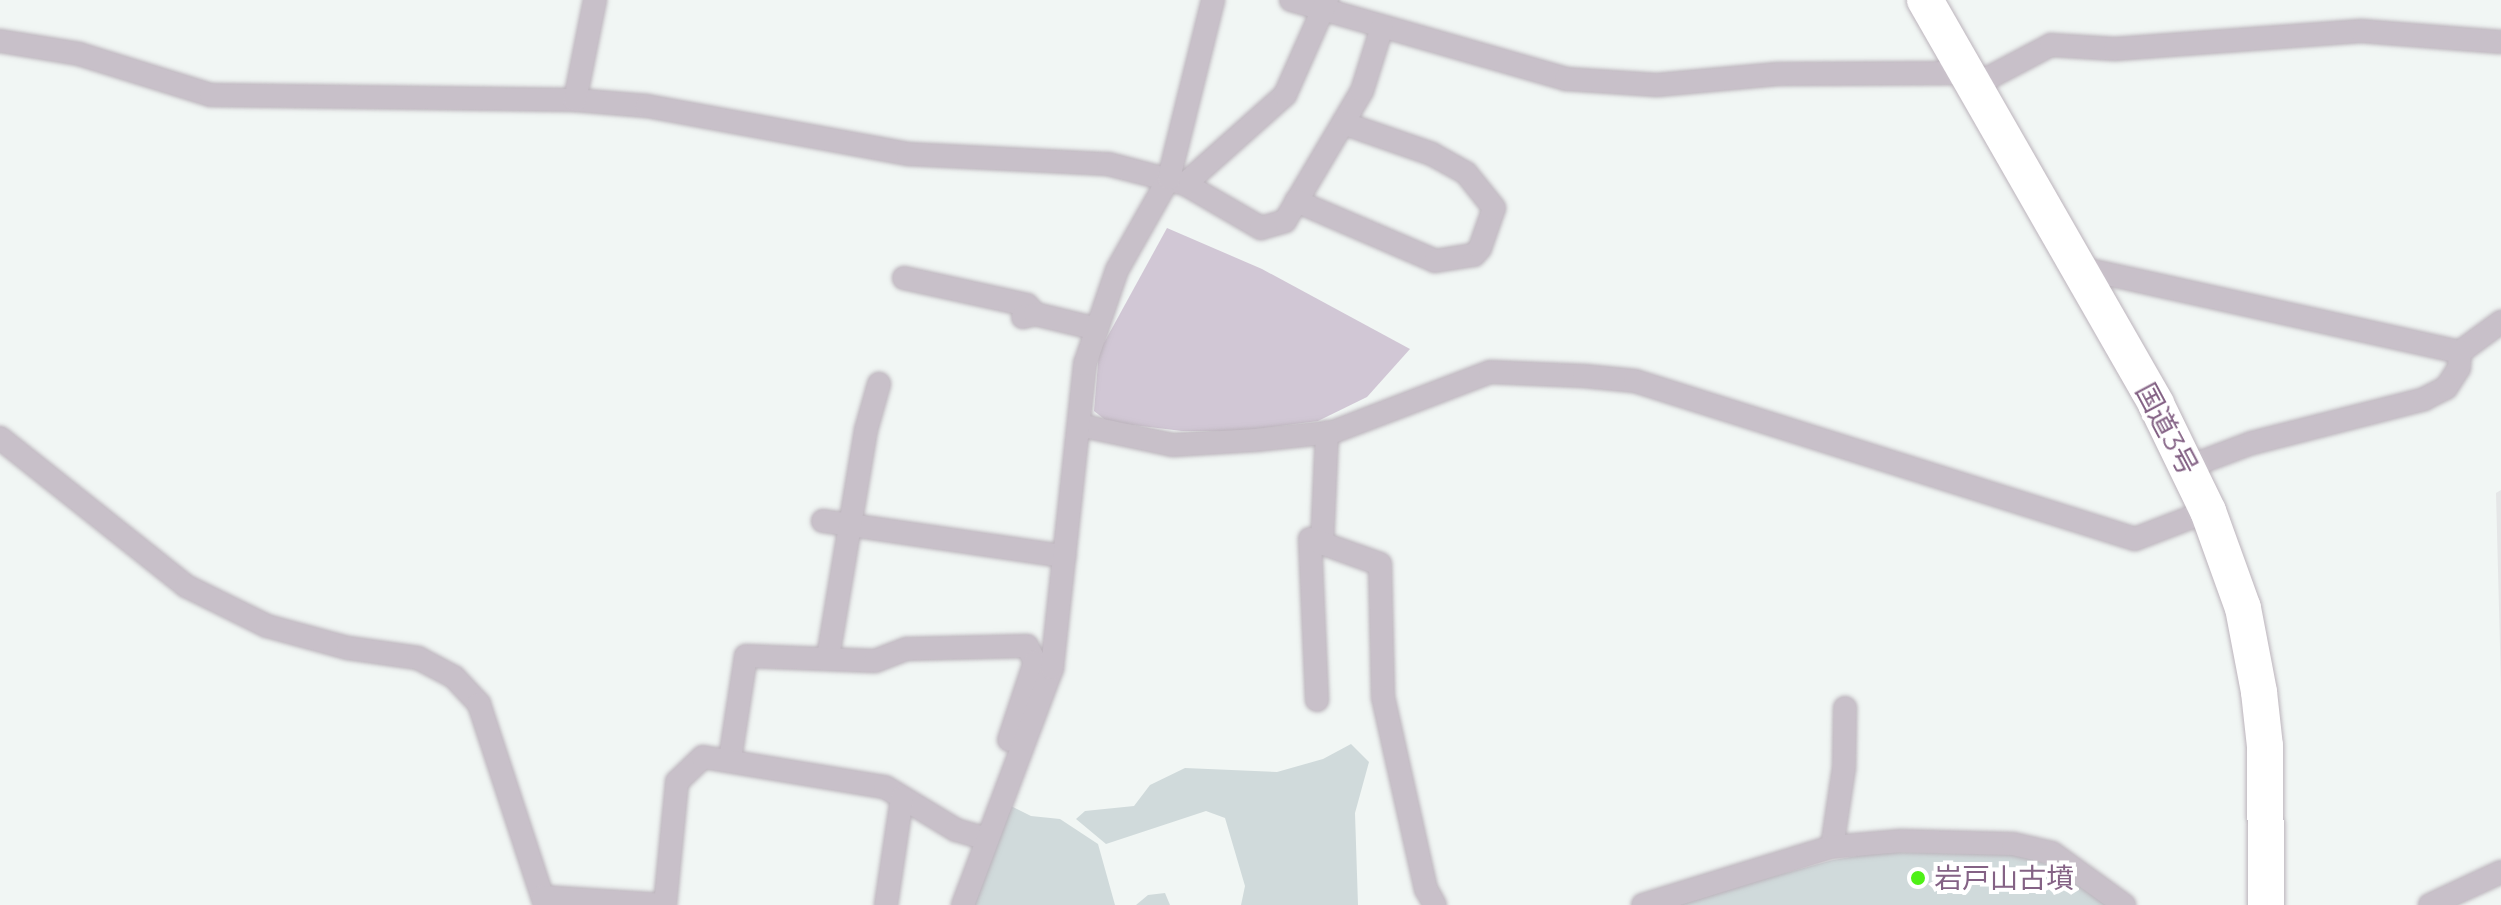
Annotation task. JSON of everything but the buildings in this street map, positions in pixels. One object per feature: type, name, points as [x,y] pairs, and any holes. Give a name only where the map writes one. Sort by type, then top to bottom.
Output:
[{"type":"highway","name":"国道3号","points":[[1925,0],[2188,467],[2208,511],[2243,608],[2259,692],[2265,746],[2266,905]]},
{"type":"street","points":[[575,100],[595,0]]},
{"type":"street","points":[[1177,181],[1213,0]]},
{"type":"street","points":[[1291,0],[1327,5],[1382,27],[1566,79],[1657,85],[1778,74],[1971,79],[2051,45],[2115,49],[2361,31],[2501,42]]},
{"type":"street","points":[[963,905],[1052,668],[1085,364],[1117,270],[1177,181],[1285,95],[1327,5]]},
{"type":"street","points":[[0,41],[79,54],[211,95],[575,100],[647,106],[908,154],[1108,164],[1177,181],[1261,228],[1285,221],[1362,91],[1382,27]]},
{"type":"street","points":[[1296,201],[1435,261],[1474,255],[1480,248],[1494,208],[1466,173],[1432,154],[1343,123]]},
{"type":"street","points":[[2076,267],[2460,352],[2501,322]]},
{"type":"street","points":[[904,278],[1027,305],[1026,316],[1097,329]]},
{"type":"street","points":[[2188,467],[2252,443],[2424,399],[2446,388],[2459,368],[2460,352]]},
{"type":"street","points":[[1079,425],[1173,445],[1327,432],[1490,372],[1635,381],[2135,539],[2208,511]]},
{"type":"street","points":[[828,657],[866,430],[879,384]]},
{"type":"street","points":[[1322,544],[1327,432]]},
{"type":"street","points":[[0,438],[186,586],[267,626],[348,648],[418,658],[454,677],[479,704],[544,901],[665,905],[677,782],[703,757],[730,759],[885,787],[956,830],[987,839]]},
{"type":"street","points":[[823,521],[1064,556]]},
{"type":"street","points":[[1317,700],[1310,539],[1380,564],[1383,697],[1426,889],[1435,905]]},
{"type":"street","points":[[730,759],[746,656],[875,661],[907,649],[1027,646],[1035,662],[991,794],[1003,798]]},
{"type":"street","points":[[1832,847],[1844,768],[1845,708]]},
{"type":"street","points":[[886,905],[902,798]]},
{"type":"street","points":[[1643,905],[1832,847],[1901,841],[2013,844],[2052,853],[2124,905]]},
{"type":"street","points":[[2430,905],[2501,872]]},
{"type":"shaded area","points":[[1167,228],[1262,269],[1410,349],[1367,397],[1318,421],[1241,431],[1182,431],[1108,422],[1094,411],[1099,352]]},
{"type":"shaded area","points":[[2501,490],[2501,686],[2496,493]]},
{"type":"shaded area","points":[[1351,744],[1369,762],[1355,813],[1358,905],[1241,905],[1245,886],[1225,818],[1206,811],[1106,844],[1076,819],[1085,811],[1134,806],[1150,785],[1185,768],[1277,772],[1323,759]]},
{"type":"shaded area","points":[[1007,804],[1031,816],[1060,819],[1098,844],[1115,905],[972,905]]},
{"type":"shaded area","name":"岩戸山古墳","points":[[1882,852],[2025,855],[2053,867],[2106,905],[1669,905],[1833,860]]},
{"type":"shaded area","points":[[1165,893],[1170,905],[1136,905],[1148,895]]},
{"type":"place","name":"岩戸山古墳","points":[[1918,878]]}]
